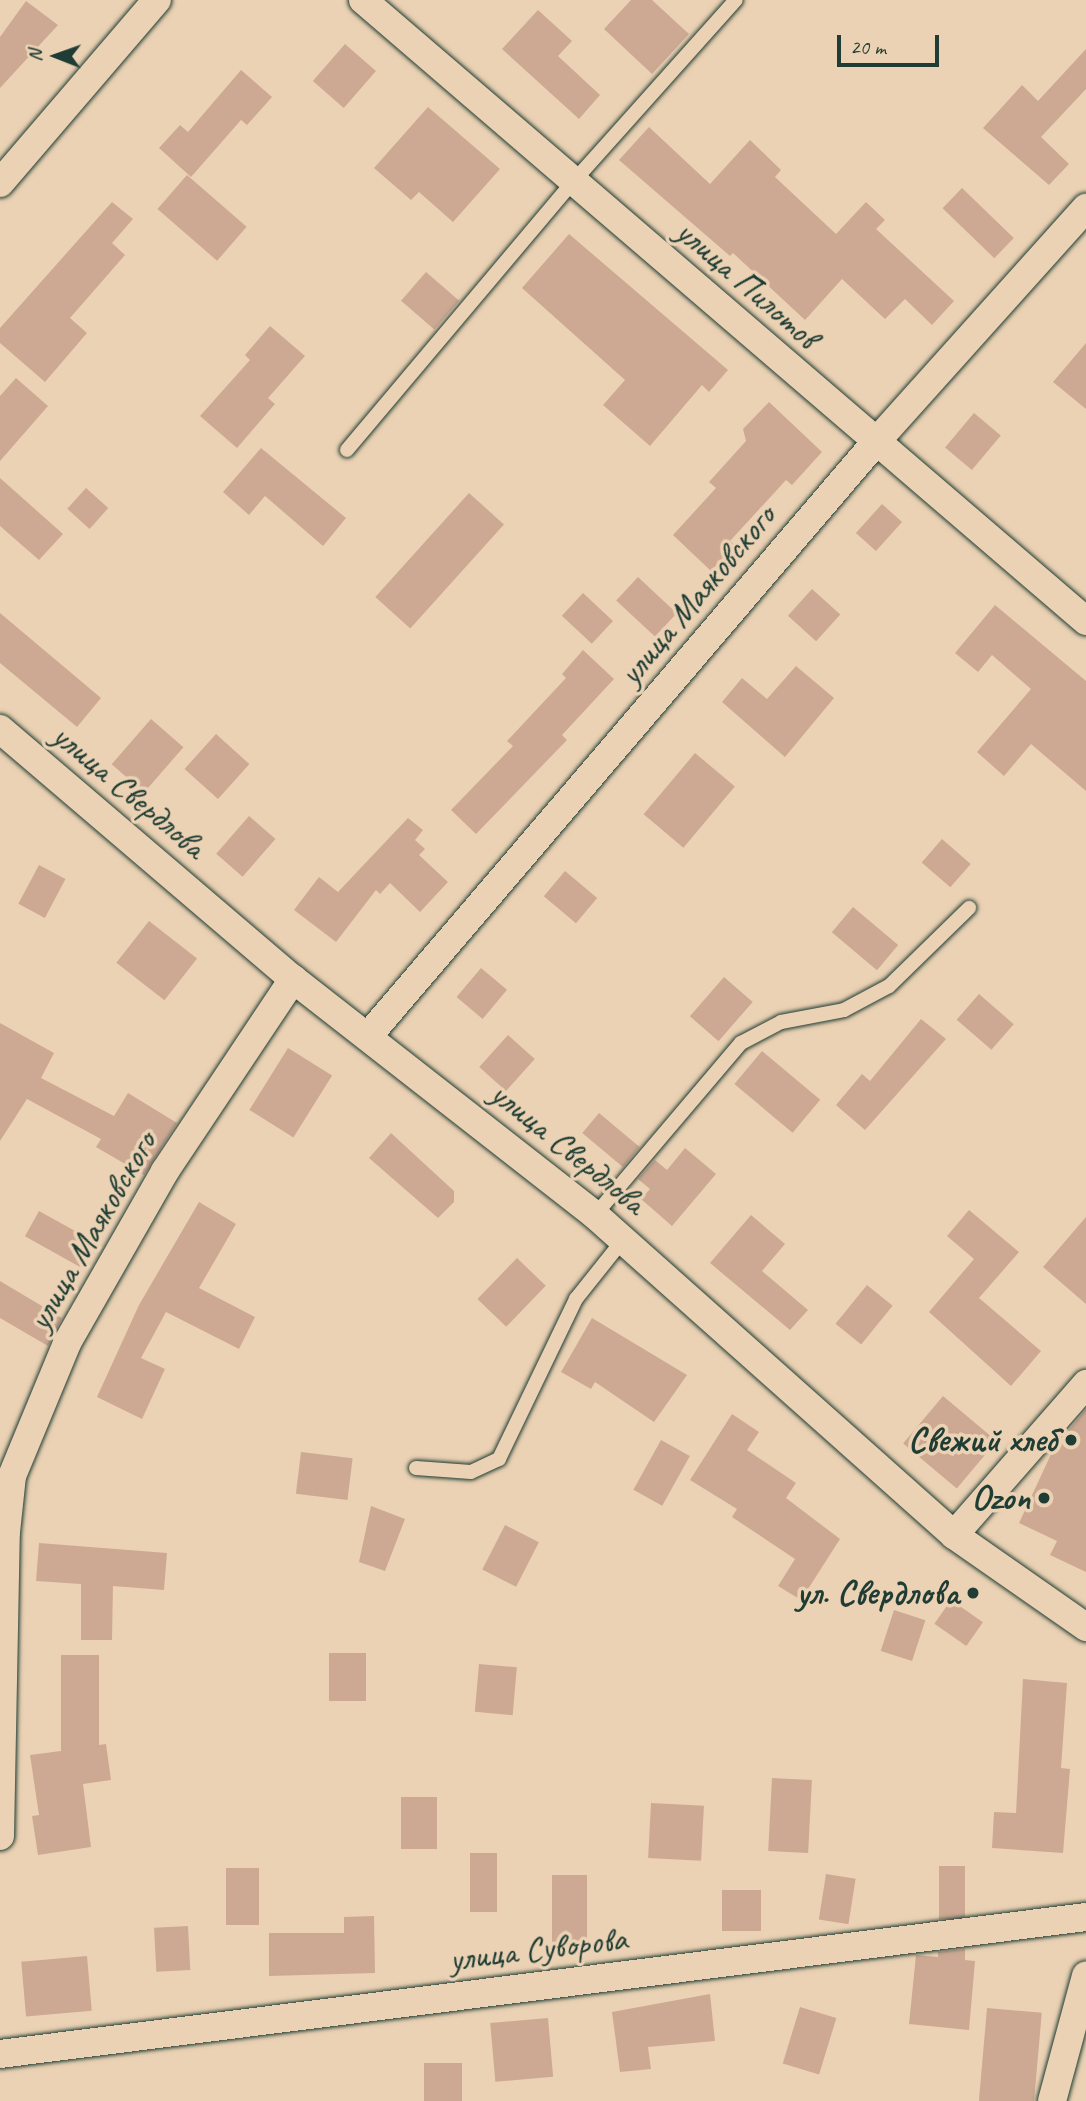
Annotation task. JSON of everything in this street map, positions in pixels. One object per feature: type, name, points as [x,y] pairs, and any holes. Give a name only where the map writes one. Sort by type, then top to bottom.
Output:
[{"type":"street","points":[[0,183],[157,0]]},
{"type":"street","name":"улица Пилотов","points":[[363,0],[875,443],[1086,621]]},
{"type":"street","name":"улица Маяковского","points":[[369,1035],[875,443],[1086,208]]},
{"type":"street","name":"улица Свердлова","points":[[0,729],[293,979],[369,1035],[595,1214],[954,1535],[1086,1627]]},
{"type":"street","name":"улица Маяковского","points":[[0,1836],[6,1532],[12,1476],[67,1343],[165,1171],[293,979]]},
{"type":"street","points":[[954,1535],[1086,1384]]},
{"type":"street","name":"улица Суворова","points":[[0,2054],[1086,1917]]},
{"type":"street","points":[[1052,2101],[1086,1976]]},
{"type":"lane","points":[[346,450],[573,182],[736,0]]},
{"type":"lane","points":[[595,1214],[740,1044],[781,1022],[844,1010],[889,986],[969,908]]},
{"type":"lane","points":[[416,1468],[471,1472],[499,1459],[576,1300],[623,1240]]},
{"type":"building","points":[[631,0],[652,0],[689,34],[652,74],[604,29]]},
{"type":"building","points":[[26,1],[58,25],[0,88],[0,37]]},
{"type":"building","points":[[538,10],[572,41],[558,56],[600,95],[579,119],[502,49]]},
{"type":"building","points":[[345,44],[376,71],[344,108],[313,81]]},
{"type":"building","points":[[1086,49],[1086,89],[1041,137],[1069,164],[1049,185],[983,128],[1022,85],[1038,101]]},
{"type":"building","points":[[241,70],[272,97],[247,125],[241,120],[191,177],[159,148],[180,125],[188,132]]},
{"type":"building","points":[[428,107],[500,169],[453,222],[419,192],[411,200],[374,168]]},
{"type":"building","points":[[649,127],[710,184],[750,140],[781,170],[775,177],[836,234],[866,202],[885,220],[876,229],[954,301],[932,325],[905,299],[885,319],[842,279],[805,320],[733,253],[730,256],[619,160]]},
{"type":"building","points":[[187,175],[247,227],[217,261],[157,209]]},
{"type":"building","points":[[962,188],[1014,238],[994,258],[943,208]]},
{"type":"building","points":[[112,202],[133,219],[112,243],[125,255],[70,318],[87,333],[45,382],[0,343],[0,328]]},
{"type":"building","points":[[569,234],[728,370],[709,392],[702,385],[650,446],[603,405],[625,380],[522,288]]},
{"type":"building","points":[[426,272],[459,301],[434,330],[401,301]]},
{"type":"building","points":[[270,326],[305,356],[268,398],[275,404],[237,448],[200,416],[250,360],[245,355]]},
{"type":"building","points":[[1086,343],[1086,409],[1053,382]]},
{"type":"building","points":[[16,378],[48,406],[0,461],[0,396]]},
{"type":"building","points":[[769,402],[822,452],[792,485],[786,480],[730,541],[735,545],[711,571],[673,535],[716,488],[709,482],[746,441],[743,429]]},
{"type":"building","points":[[974,413],[1001,435],[972,470],[945,447]]},
{"type":"building","points":[[261,448],[346,518],[323,546],[265,496],[249,515],[223,492]]},
{"type":"building","points":[[0,478],[63,534],[39,560],[0,526]]},
{"type":"building","points":[[86,488],[108,508],[90,529],[67,509]]},
{"type":"building","points":[[469,493],[504,524],[410,628],[375,597]]},
{"type":"building","points":[[882,504],[902,522],[876,551],[856,533]]},
{"type":"building","points":[[638,577],[677,613],[655,637],[616,600]]},
{"type":"building","points":[[812,589],[840,614],[816,641],[788,616]]},
{"type":"building","points":[[583,593],[613,621],[592,644],[562,616]]},
{"type":"building","points":[[995,605],[1086,681],[1086,791],[1031,744],[1004,776],[977,752],[1031,689],[992,655],[978,672],[955,653]]},
{"type":"building","points":[[0,613],[101,698],[77,727],[0,663]]},
{"type":"building","points":[[583,650],[614,679],[562,735],[567,740],[476,834],[451,810],[513,746],[507,741],[566,678],[562,674]]},
{"type":"building","points":[[796,666],[834,698],[785,757],[722,702],[742,678],[767,699]]},
{"type":"building","points":[[151,719],[183,747],[144,792],[112,764]]},
{"type":"building","points":[[216,734],[249,764],[218,799],[185,769]]},
{"type":"building","points":[[695,753],[735,786],[683,848],[644,814]]},
{"type":"building","points":[[249,816],[275,839],[243,877],[216,854]]},
{"type":"building","points":[[408,818],[423,830],[415,840],[425,849],[419,855],[448,882],[420,912],[390,883],[380,894],[376,890],[336,942],[294,910],[319,877],[338,892]]},
{"type":"building","points":[[942,839],[971,864],[950,887],[922,862]]},
{"type":"building","points":[[39,865],[65,879],[45,918],[18,904]]},
{"type":"building","points":[[565,871],[597,898],[576,923],[544,896]]},
{"type":"building","points":[[853,907],[898,945],[877,970],[832,932]]},
{"type":"building","points":[[149,921],[197,959],[164,1000],[116,963]]},
{"type":"building","points":[[481,968],[507,990],[483,1019],[457,997]]},
{"type":"building","points":[[724,977],[753,1002],[719,1041],[690,1016]]},
{"type":"building","points":[[979,994],[1014,1024],[991,1050],[957,1020]]},
{"type":"building","points":[[921,1019],[946,1039],[865,1130],[836,1105],[862,1074],[870,1081]]},
{"type":"building","points":[[0,1023],[54,1053],[41,1078],[114,1116],[128,1093],[177,1123],[144,1175],[96,1147],[101,1139],[27,1099],[0,1141]]},
{"type":"building","points":[[508,1035],[535,1059],[506,1091],[479,1067]]},
{"type":"building","points":[[288,1048],[332,1076],[293,1137],[249,1110]]},
{"type":"building","points":[[762,1051],[820,1100],[793,1133],[734,1084]]},
{"type":"building","points":[[599,1113],[640,1147],[623,1167],[582,1133]]},
{"type":"building","points":[[391,1133],[454,1191],[454,1202],[438,1218],[369,1158]]},
{"type":"building","points":[[685,1148],[716,1174],[672,1226],[641,1199],[650,1189],[638,1179],[655,1160],[667,1170]]},
{"type":"building","points":[[199,1202],[236,1224],[199,1288],[255,1317],[239,1349],[166,1312],[141,1358],[165,1369],[142,1419],[97,1397],[139,1305]]},
{"type":"building","points":[[969,1210],[1019,1252],[979,1298],[1041,1351],[1011,1386],[929,1312],[974,1259],[947,1236]]},
{"type":"building","points":[[39,1211],[94,1242],[80,1267],[25,1236]]},
{"type":"building","points":[[751,1215],[785,1244],[762,1271],[808,1310],[790,1330],[710,1263]]},
{"type":"building","points":[[1086,1217],[1086,1304],[1043,1267]]},
{"type":"building","points":[[517,1258],[546,1286],[506,1327],[477,1299]]},
{"type":"building","points":[[0,1281],[62,1318],[48,1346],[0,1318]]},
{"type":"building","points":[[867,1285],[893,1306],[861,1345],[836,1324]]},
{"type":"building","points":[[592,1318],[687,1375],[654,1422],[595,1382],[591,1389],[561,1372]]},
{"type":"building","points":[[943,1396],[997,1441],[957,1488],[903,1443]]},
{"type":"building","points":[[1086,1409],[1086,1572],[1050,1555],[1057,1541],[1019,1523],[1053,1450]]},
{"type":"building","points":[[732,1414],[759,1432],[747,1450],[796,1483],[786,1498],[840,1539],[801,1600],[778,1586],[795,1559],[732,1517],[737,1509],[690,1480]]},
{"type":"building","points":[[661,1440],[690,1456],[662,1506],[633,1490]]},
{"type":"building","points":[[301,1452],[353,1458],[347,1500],[296,1494]]},
{"type":"building","points":[[371,1506],[405,1519],[385,1571],[359,1562]]},
{"type":"building","points":[[505,1525],[539,1542],[516,1587],[482,1570]]},
{"type":"building","points":[[39,1543],[167,1553],[164,1590],[113,1586],[112,1640],[81,1640],[81,1584],[36,1581]]},
{"type":"building","points":[[951,1600],[983,1622],[966,1646],[934,1624]]},
{"type":"building","points":[[894,1610],[925,1620],[912,1661],[881,1651]]},
{"type":"building","points":[[329,1653],[366,1653],[366,1701],[329,1701]]},
{"type":"building","points":[[61,1655],[99,1655],[99,1745],[106,1744],[111,1780],[83,1784],[91,1847],[38,1855],[32,1816],[39,1815],[30,1755],[61,1751]]},
{"type":"building","points":[[479,1664],[517,1667],[513,1715],[475,1712]]},
{"type":"building","points":[[1023,1679],[1067,1683],[1061,1768],[1070,1769],[1063,1853],[992,1848],[994,1812],[1016,1813]]},
{"type":"building","points":[[772,1778],[812,1780],[808,1853],[768,1851]]},
{"type":"building","points":[[401,1797],[437,1797],[437,1849],[401,1849]]},
{"type":"building","points":[[651,1803],[704,1806],[701,1861],[648,1858]]},
{"type":"building","points":[[470,1853],[497,1853],[497,1912],[470,1912]]},
{"type":"building","points":[[939,1866],[965,1866],[965,1919],[939,1919]]},
{"type":"building","points":[[226,1868],[259,1868],[259,1925],[226,1925]]},
{"type":"building","points":[[826,1874],[856,1879],[848,1924],[819,1919]]},
{"type":"building","points":[[552,1875],[587,1875],[587,1944],[552,1944]]},
{"type":"building","points":[[722,1890],[761,1890],[761,1931],[722,1931]]},
{"type":"building","points":[[374,1916],[375,1973],[269,1976],[269,1933],[344,1933],[344,1917]]},
{"type":"building","points":[[188,1926],[190,1970],[156,1972],[154,1928]]},
{"type":"building","points":[[965,1949],[965,1960],[975,1961],[969,2030],[909,2024],[916,1955],[938,1957],[938,1952]]},
{"type":"building","points":[[87,1956],[92,2011],[26,2017],[21,1962]]},
{"type":"building","points":[[710,1994],[715,2041],[648,2047],[651,2069],[620,2072],[612,2012]]},
{"type":"building","points":[[800,2007],[836,2018],[819,2075],[783,2063]]},
{"type":"building","points":[[987,2008],[1042,2013],[1034,2101],[979,2101]]},
{"type":"building","points":[[548,2018],[553,2077],[495,2082],[490,2023]]},
{"type":"building","points":[[424,2063],[462,2063],[462,2101],[424,2101]]},
{"type":"place","name":"Свежий хлеб","points":[[1071,1440]]},
{"type":"place","name":"Ozon","points":[[1044,1498]]},
{"type":"place","name":"ул. Свердлова","points":[[973,1593]]}]
